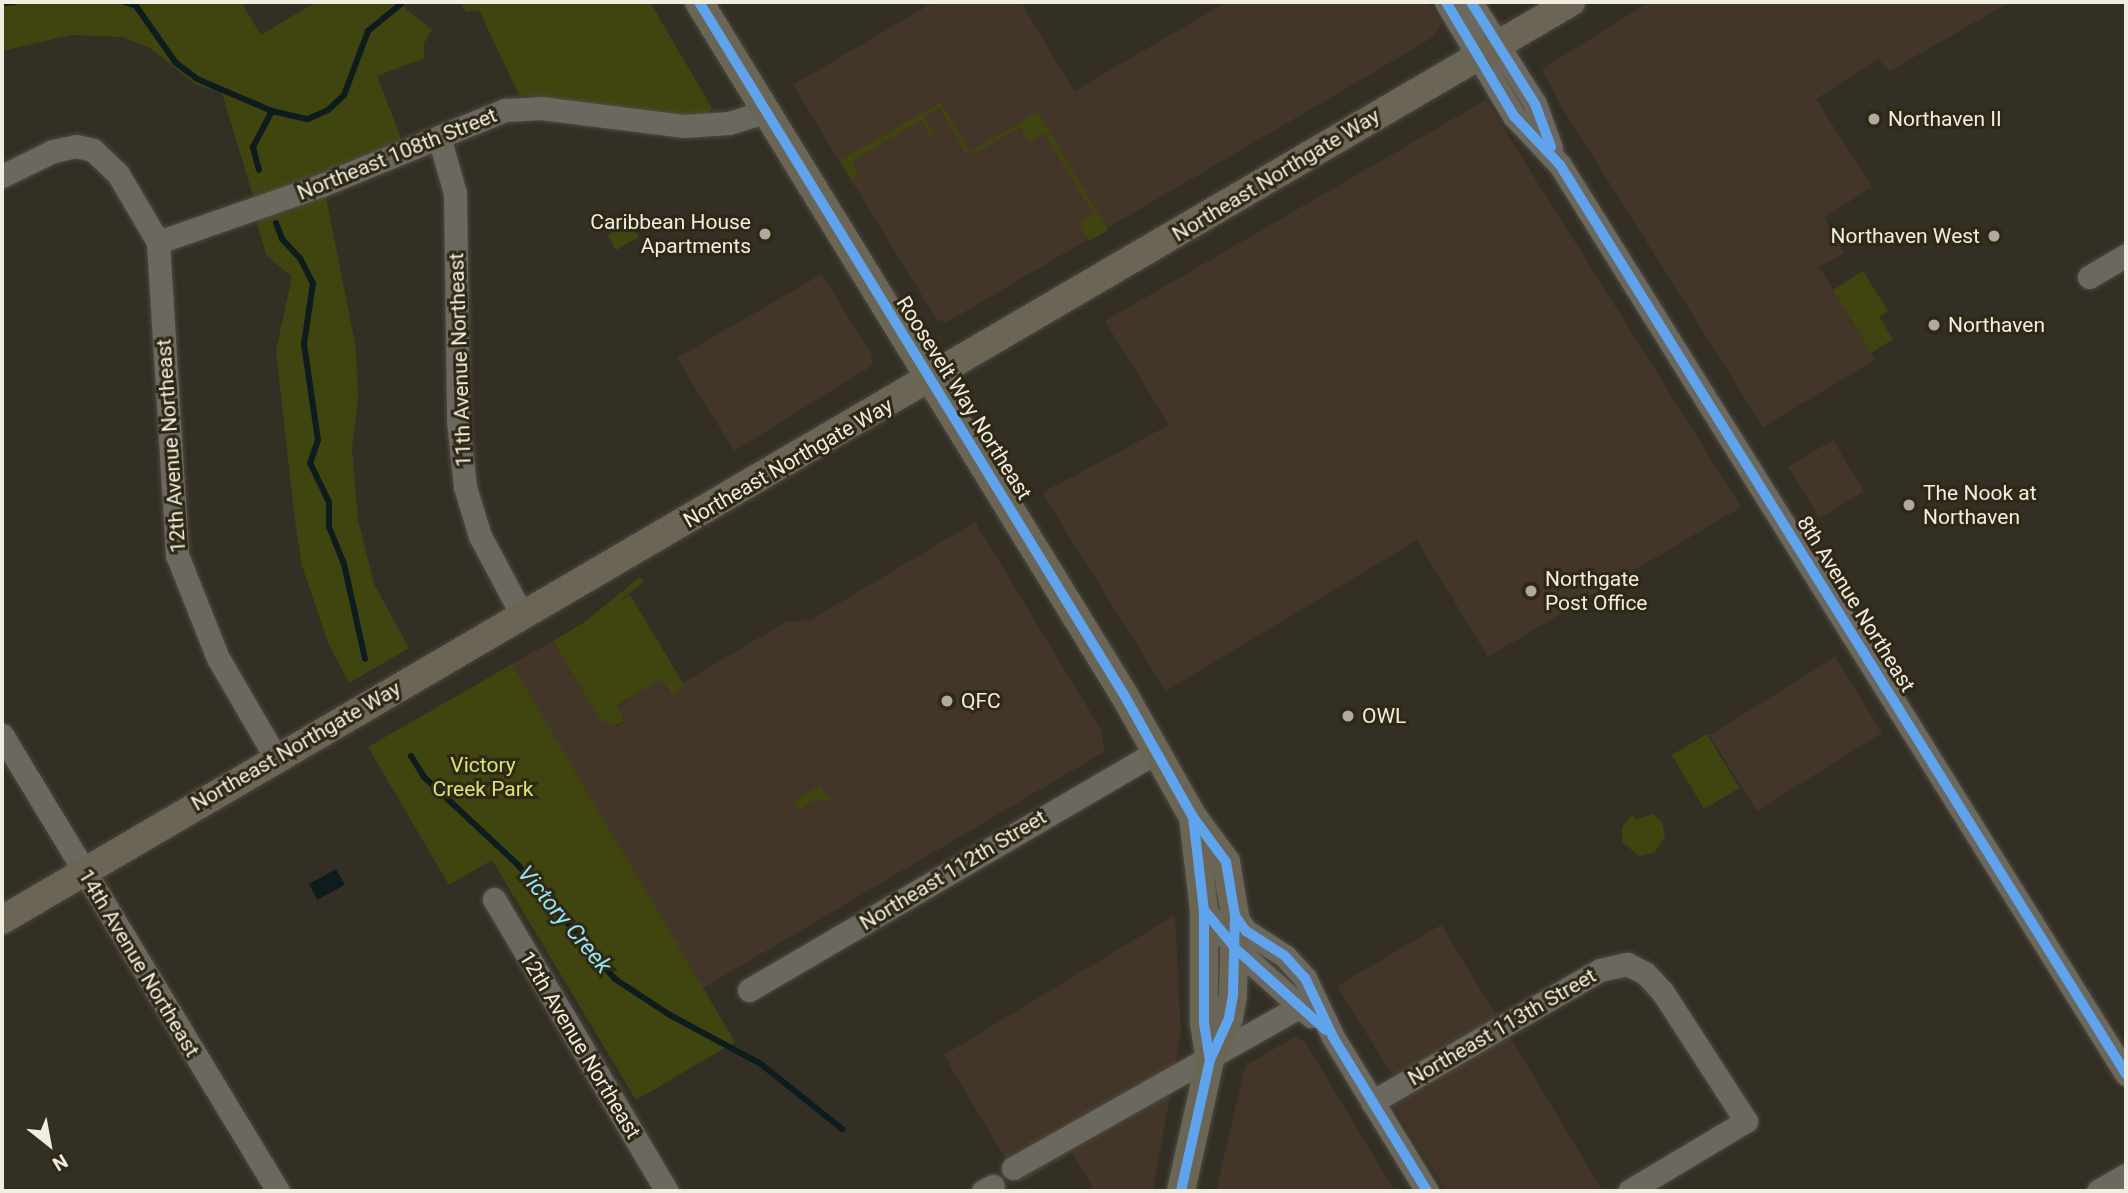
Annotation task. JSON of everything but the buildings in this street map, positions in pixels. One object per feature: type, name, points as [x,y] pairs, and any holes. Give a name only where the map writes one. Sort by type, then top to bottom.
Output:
[{"type":"main road","name":"Roosevelt Way Northeast","points":[[699,2],[1158,751],[1193,817],[1226,862],[1235,916],[1236,949],[1229,1018],[1210,1060]]},
{"type":"main road","name":"Northeast Northgate Way","points":[[2,920],[1571,2]]},
{"type":"main road","name":"Roosevelt Way Northeast","points":[[1193,817],[1204,910],[1204,1023],[1210,1060]]},
{"type":"main road","points":[[1181,1191],[1210,1060]]},
{"type":"street","name":"8th Avenue Northeast","points":[[1446,2],[1488,50]]},
{"type":"street","name":"8th Avenue Northeast","points":[[1471,2],[1514,116],[1553,154],[2126,1074]]},
{"type":"street","name":"Northeast 108th Street","points":[[158,242],[254,211],[505,110],[524,108],[683,127],[729,123],[766,112]]},
{"type":"street","name":"11th Avenue Northeast","points":[[439,137],[455,194],[458,421],[465,487],[480,536],[522,615]]},
{"type":"street","name":"12th Avenue Northeast","points":[[2,176],[52,151],[76,146],[93,150],[106,159],[158,242],[177,555],[218,658],[275,758]]},
{"type":"street","points":[[2089,277],[2126,255]]},
{"type":"street","name":"14th Avenue Northeast","points":[[2,735],[278,1191]]},
{"type":"street","name":"Northeast 112th Street","points":[[749,990],[1158,751]]},
{"type":"street","name":"12th Avenue Northeast","points":[[494,899],[667,1191]]},
{"type":"street","points":[[1204,910],[1236,949],[1333,1037]]},
{"type":"street","points":[[1235,916],[1255,938],[1296,966],[1333,1037],[1427,1191]]},
{"type":"street","name":"Northeast 113th Street","points":[[1372,1102],[1600,970],[1616,964],[1636,968],[1662,990],[1746,1121],[1629,1191]]},
{"type":"street","points":[[1013,1168],[1210,1060],[1301,1006]]},
{"type":"street","points":[[2098,1191],[2126,1175]]},
{"type":"shaded area","points":[[934,2],[1021,2],[1074,91],[1227,2],[1428,2],[1442,23],[1433,37],[947,322],[937,320],[793,85]]},
{"type":"shaded area","points":[[1649,2],[2010,2],[1890,71],[1878,59],[1816,99],[1872,187],[1824,218],[1844,253],[1819,267],[1875,360],[1763,427],[1560,104],[1542,69]]},
{"type":"shaded area","points":[[1486,100],[1741,507],[1488,657],[1417,540],[1166,691],[1042,493],[1169,425],[1105,321]]},
{"type":"shaded area","points":[[822,274],[871,354],[873,365],[734,451],[677,358]]},
{"type":"shaded area","points":[[1833,440],[1864,491],[1819,518],[1788,467]]},
{"type":"shaded area","points":[[975,522],[1102,731],[1104,752],[703,988],[512,664],[553,641],[600,720],[618,726],[624,721],[617,706],[662,679],[668,691],[677,692],[683,683],[786,622],[811,620]]},
{"type":"shaded area","points":[[1835,657],[1882,732],[1757,811],[1709,735]]},
{"type":"shaded area","points":[[336,869],[345,885],[318,900],[309,884]]},
{"type":"shaded area","points":[[1175,915],[1181,1033],[1153,1191],[1095,1191],[1072,1153],[1020,1183],[944,1055]]},
{"type":"shaded area","points":[[1441,925],[1603,1191],[1446,1191],[1386,1094],[1399,1086],[1337,986]]},
{"type":"shaded area","points":[[1294,1037],[1304,1041],[1395,1191],[1216,1191],[1245,1066]]},
{"type":"green space","points":[[2,2],[241,2],[261,35],[316,2],[408,2],[404,7],[432,30],[424,43],[424,58],[377,76],[402,141],[254,199],[222,93],[195,84],[150,48],[122,37],[71,35],[2,51]]},
{"type":"green space","points":[[460,2],[650,2],[712,108],[708,113],[676,116],[519,95],[479,10],[466,12]]},
{"type":"green space","points":[[941,102],[970,152],[965,152],[940,108],[924,117],[934,133],[930,135],[921,120],[852,161],[858,174],[851,179],[840,161]]},
{"type":"green space","points":[[1038,112],[1108,230],[1089,241],[1079,223],[1093,213],[1044,133],[1029,142],[1020,127],[976,153],[970,152]]},
{"type":"green space","points":[[325,192],[356,349],[358,399],[352,448],[358,520],[374,584],[409,648],[349,683],[329,645],[302,566],[295,520],[276,351],[292,277],[266,255],[256,218]]},
{"type":"green space","points":[[628,219],[639,237],[616,250],[608,236]]},
{"type":"green space","points":[[1863,271],[1888,311],[1879,317],[1893,339],[1871,353],[1833,290]]},
{"type":"green space","points":[[640,577],[644,582],[571,641],[567,636]]},
{"type":"green space","points":[[630,595],[683,683],[677,692],[670,692],[661,680],[617,705],[624,721],[615,726],[600,720],[553,641]]},
{"type":"green space","name":"Victory Creek Park","points":[[512,664],[735,1042],[636,1100],[492,860],[449,885],[368,747]]},
{"type":"green space","points":[[1707,734],[1739,788],[1704,809],[1672,755]]},
{"type":"green space","points":[[820,786],[830,800],[811,801],[799,811],[793,802]]},
{"type":"green space","points":[[1632,814],[1636,820],[1652,814],[1662,822],[1665,836],[1654,853],[1639,856],[1622,842],[1622,827]]},
{"type":"waterway","points":[[2,3],[15,2]]},
{"type":"waterway","name":"Victory Creek","points":[[124,2],[136,6],[176,63],[197,79],[272,111],[308,119],[328,110],[344,95],[368,31],[403,2]]},
{"type":"waterway","name":"Victory Creek","points":[[259,170],[253,147],[272,111]]},
{"type":"waterway","name":"Victory Creek","points":[[276,223],[282,239],[300,258],[313,283],[304,344],[318,440],[310,463],[329,502],[329,527],[344,564],[365,659]]},
{"type":"waterway","name":"Victory Creek","points":[[411,756],[424,777],[518,865],[615,979],[670,1015],[761,1064],[842,1129]]},
{"type":"cycle path","points":[[699,2],[1123,693],[1193,817],[1226,862],[1235,916],[1233,995],[1229,1018],[1210,1060],[1181,1191]]},
{"type":"cycle path","points":[[1446,2],[1514,116],[1560,165],[2126,1074]]},
{"type":"cycle path","points":[[1471,2],[1535,104],[1551,147]]},
{"type":"cycle path","points":[[1193,817],[1204,910],[1236,949],[1326,1030]]},
{"type":"cycle path","points":[[1204,910],[1204,1023],[1210,1060]]},
{"type":"cycle path","points":[[1235,916],[1246,931],[1285,956],[1305,978],[1333,1037],[1427,1191]]},
{"type":"place","name":"Northaven II","points":[[1874,119]]},
{"type":"place","name":"Caribbean House Apartments","points":[[765,234]]},
{"type":"place","name":"Northaven West","points":[[1994,236]]},
{"type":"place","name":"Northaven","points":[[1934,325]]},
{"type":"place","name":"The Nook at Northaven","points":[[1909,505]]},
{"type":"place","name":"Northgate Post Office","points":[[1531,591]]},
{"type":"place","name":"QFC","points":[[947,701]]},
{"type":"place","name":"OWL","points":[[1348,716]]}]
